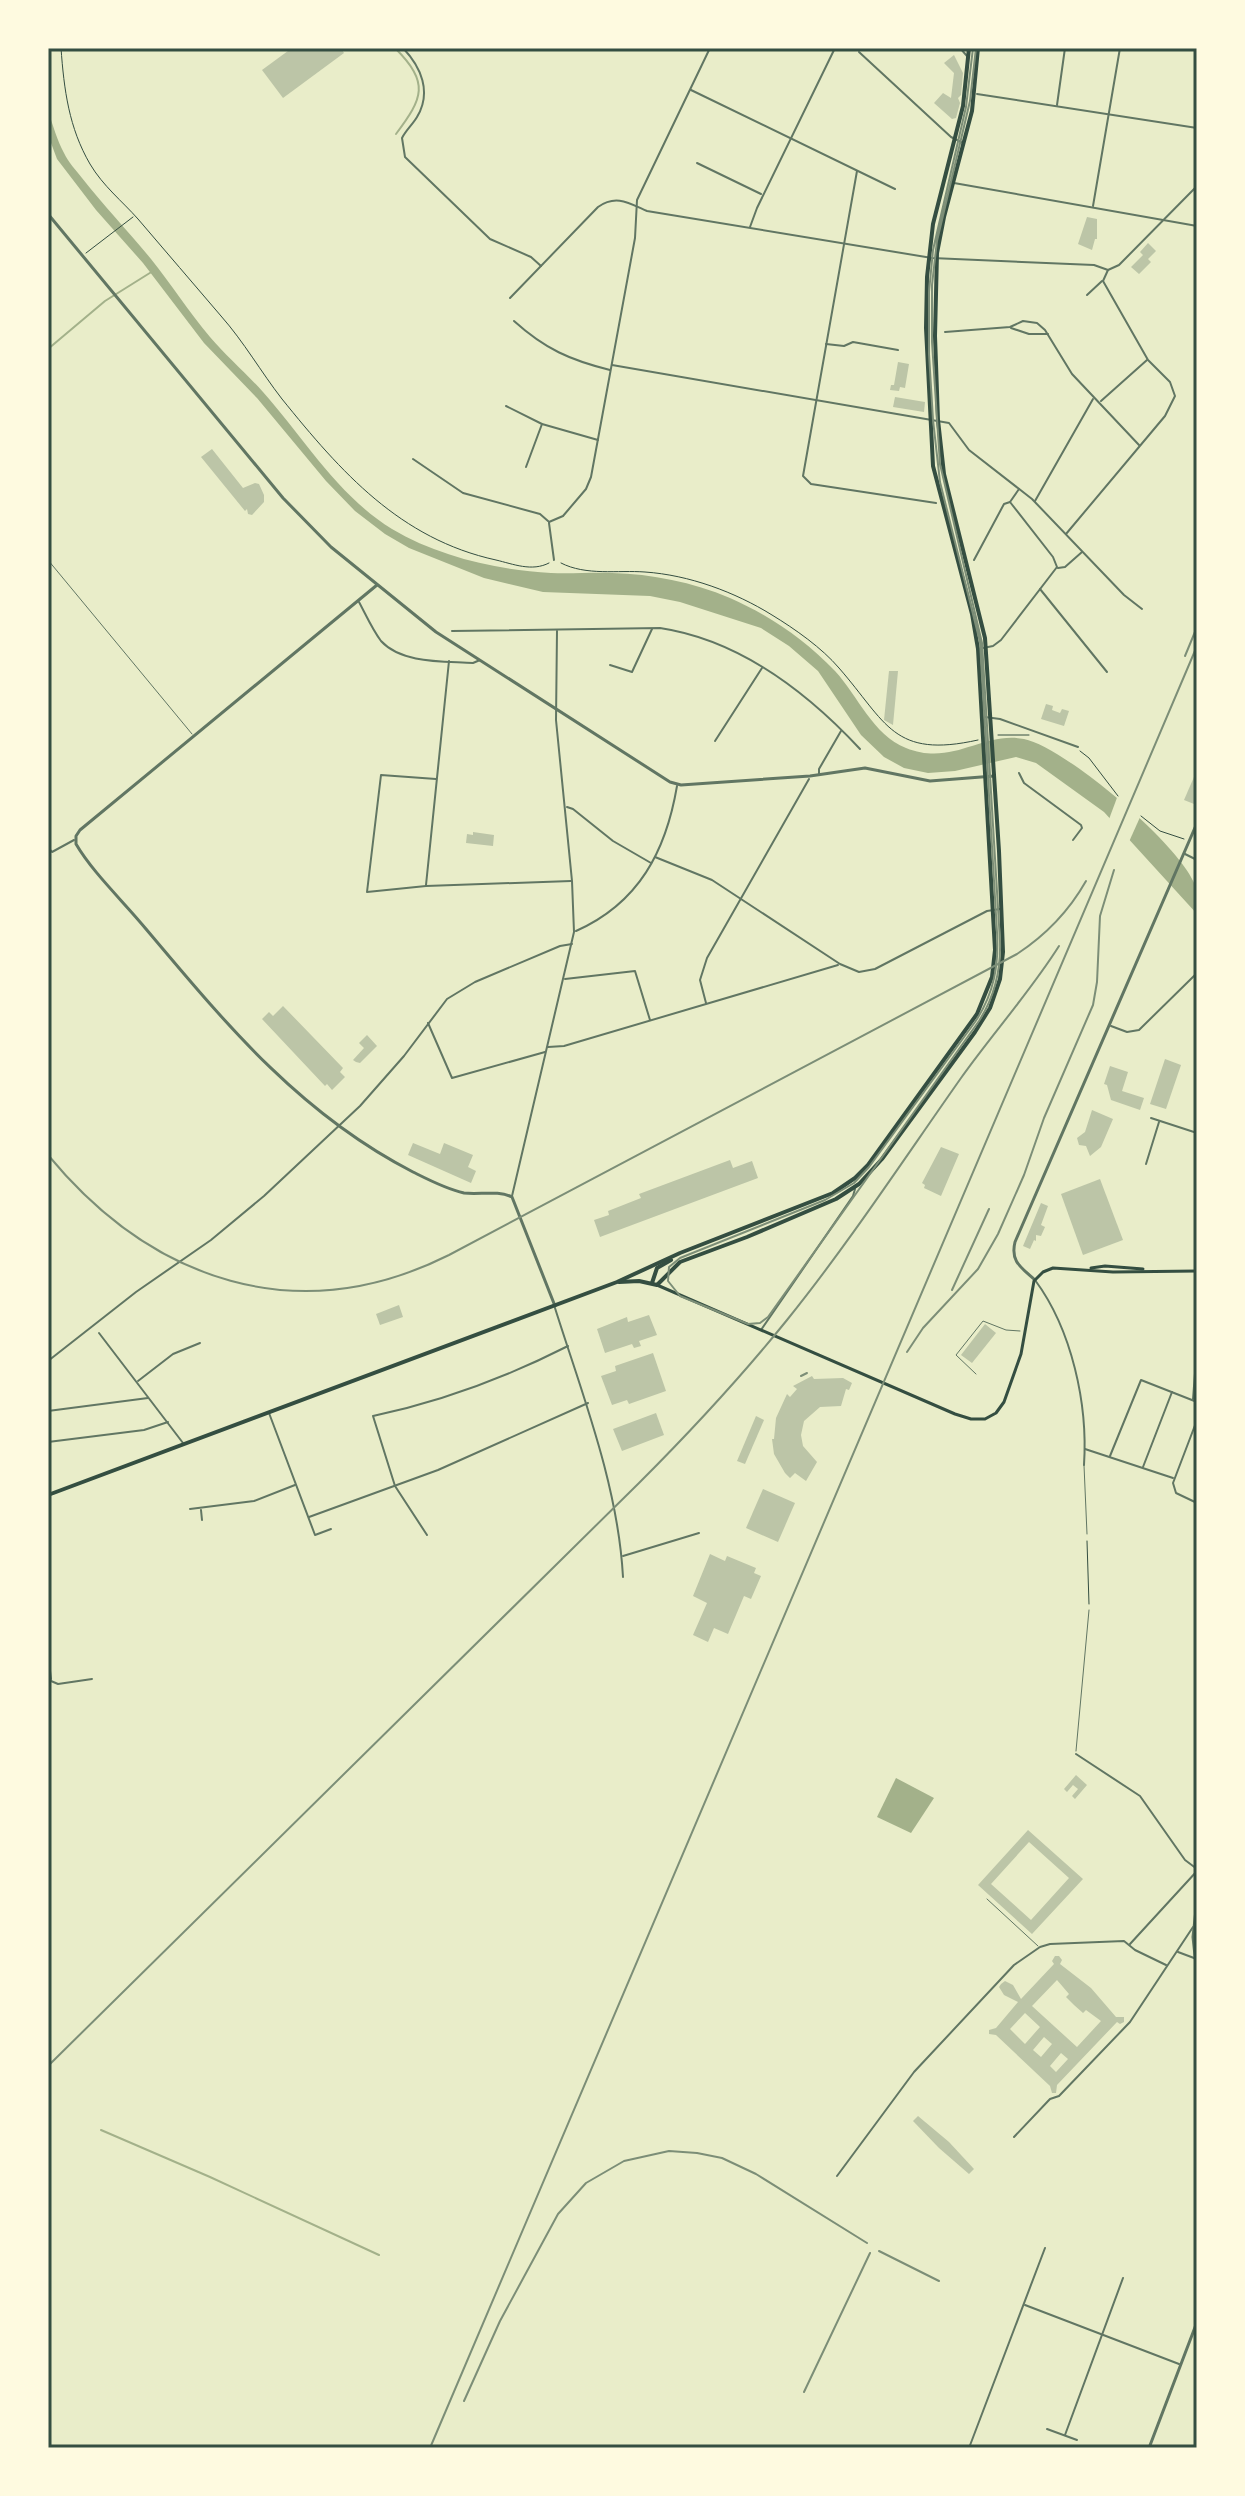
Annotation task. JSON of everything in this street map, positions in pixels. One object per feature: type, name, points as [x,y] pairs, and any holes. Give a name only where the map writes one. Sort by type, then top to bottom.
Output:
[{"type":"main road","points":[[654,1284],[683,1261],[836,1199],[854,1187],[891,1147],[990,1008],[1000,979],[1003,962],[1001,909],[986,648],[947,488],[934,420],[926,328],[929,258],[936,210],[966,91],[969,48]]},
{"type":"main road","points":[[48,1495],[555,1306],[820,1198],[850,1182],[868,1165],[982,1006],[994,966],[978,649],[972,614],[935,476],[934,420],[937,259],[975,94],[978,48]]},
{"type":"main road","points":[[654,1284],[657,1268],[676,1255]]},
{"type":"main road","points":[[617,1282],[654,1284],[924,1400],[971,1419],[985,1419],[996,1413],[1004,1402],[1017,1367],[1035,1280],[1050,1268],[1121,1272],[1197,1271]]},
{"type":"street","points":[[403,48],[418,66],[424,90],[419,114],[402,138],[405,157],[490,239],[531,257],[541,266]]},
{"type":"street","points":[[549,522],[563,516],[588,485],[635,238],[636,205],[710,48]]},
{"type":"street","points":[[750,227],[835,48]]},
{"type":"street","points":[[960,48],[969,58]]},
{"type":"street","points":[[1057,107],[1065,48]]},
{"type":"street","points":[[1092,208],[1120,48]]},
{"type":"street","points":[[859,52],[955,140],[964,143]]},
{"type":"street","points":[[690,90],[895,189]]},
{"type":"street","points":[[975,94],[1197,128]]},
{"type":"street","points":[[697,163],[763,195]]},
{"type":"street","points":[[857,171],[803,475],[809,483],[936,503]]},
{"type":"street","points":[[953,183],[1197,226]]},
{"type":"street","points":[[1087,295],[1103,281],[1108,270],[1122,263],[1197,186]]},
{"type":"street","points":[[510,298],[604,203],[615,199],[647,211],[929,258],[1094,265],[1108,270]]},
{"type":"street","points":[[48,214],[291,507],[323,539],[436,632],[556,711],[678,785],[875,768],[930,781],[994,776]]},
{"type":"street","points":[[1065,534],[1165,416],[1175,396],[1170,382],[1148,360],[1103,281]]},
{"type":"street","points":[[514,321],[542,345],[587,365],[611,370]]},
{"type":"street","points":[[1010,327],[1020,321],[1033,321],[1042,326],[1072,374],[1140,446]]},
{"type":"street","points":[[945,332],[1010,327],[1029,334],[1048,335]]},
{"type":"street","points":[[826,344],[844,346],[853,342],[898,350]]},
{"type":"street","points":[[1100,402],[1148,360]]},
{"type":"street","points":[[612,365],[952,425],[969,450],[1020,488],[1124,595],[1142,609]]},
{"type":"street","points":[[1034,501],[1094,398]]},
{"type":"street","points":[[506,406],[542,424],[598,440]]},
{"type":"street","points":[[526,467],[542,424]]},
{"type":"street","points":[[413,459],[463,493],[540,514],[549,522],[554,560]]},
{"type":"street","points":[[974,560],[1004,504],[1010,502],[1020,488]]},
{"type":"street","points":[[1010,502],[1053,557],[1057,567]]},
{"type":"street","points":[[1057,567],[1065,567],[1083,552]]},
{"type":"street","points":[[978,649],[1001,640],[1057,567]]},
{"type":"street","points":[[48,847],[52,852],[76,840],[80,830],[377,585]]},
{"type":"street","points":[[1040,588],[1107,672]]},
{"type":"street","points":[[359,600],[376,634],[390,648],[423,659],[476,663],[480,660]]},
{"type":"street","points":[[610,665],[632,672],[653,628]]},
{"type":"street","points":[[452,631],[653,628],[679,631],[699,637],[762,667],[793,686],[860,749]]},
{"type":"street","points":[[557,631],[556,711],[574,932],[512,1197],[555,1306],[579,1385],[588,1403],[602,1455],[622,1556],[623,1577]]},
{"type":"street","points":[[426,886],[449,661]]},
{"type":"street","points":[[715,741],[762,667]]},
{"type":"street","points":[[981,717],[990,717],[1078,747]]},
{"type":"street","points":[[819,775],[841,730]]},
{"type":"street","points":[[1019,773],[1024,783],[1081,825],[1073,840]]},
{"type":"street","points":[[436,779],[381,775],[367,892],[426,886],[572,881]]},
{"type":"street","points":[[706,1004],[700,985],[703,968],[810,776]]},
{"type":"street","points":[[574,932],[611,913],[651,863],[666,830],[678,785]]},
{"type":"street","points":[[566,807],[651,863]]},
{"type":"street","points":[[1084,1465],[1083,1414],[1066,1342],[1035,1280],[1016,1264],[1014,1246],[1197,823]]},
{"type":"street","points":[[76,840],[79,848],[242,1042],[300,1097],[388,1158],[448,1188],[512,1197]]},
{"type":"street","points":[[1184,856],[1197,860]]},
{"type":"street","points":[[655,857],[712,880],[857,972],[870,971],[993,909],[1001,909]]},
{"type":"street","points":[[48,1361],[264,1196],[383,1081],[447,999],[471,984],[560,946],[572,944]]},
{"type":"street","points":[[547,1047],[564,1046],[840,964]]},
{"type":"street","points":[[563,979],[635,971],[650,1021]]},
{"type":"street","points":[[1110,1025],[1127,1032],[1139,1030],[1197,973]]},
{"type":"street","points":[[428,1022],[452,1078],[546,1052]]},
{"type":"street","points":[[1151,1118],[1197,1133]]},
{"type":"street","points":[[1146,1164],[1160,1121]]},
{"type":"street","points":[[761,1331],[853,1196],[854,1187]]},
{"type":"street","points":[[99,1333],[184,1444]]},
{"type":"street","points":[[137,1382],[173,1354],[200,1343]]},
{"type":"street","points":[[427,1535],[395,1486],[373,1416],[417,1407],[489,1381],[568,1346]]},
{"type":"street","points":[[1192,1400],[1197,1348]]},
{"type":"street","points":[[1110,1456],[1141,1380],[1197,1402]]},
{"type":"street","points":[[1142,1468],[1172,1392]]},
{"type":"street","points":[[48,1411],[141,1401],[149,1397]]},
{"type":"street","points":[[309,1517],[438,1470],[588,1403]]},
{"type":"street","points":[[269,1412],[315,1535],[331,1529]]},
{"type":"street","points":[[1197,1420],[1174,1479],[1176,1493],[1197,1503]]},
{"type":"street","points":[[48,1442],[144,1430],[168,1422]]},
{"type":"street","points":[[1085,1449],[1174,1479]]},
{"type":"street","points":[[190,1509],[254,1501],[296,1485]]},
{"type":"street","points":[[201,1507],[202,1520]]},
{"type":"street","points":[[622,1556],[699,1533]]},
{"type":"street","points":[[48,1654],[50,1682],[58,1684],[92,1679]]},
{"type":"street","points":[[1076,1754],[1140,1796],[1185,1860],[1197,1870],[1129,1945]]},
{"type":"street","points":[[1197,1901],[1193,1927],[1197,1974]]},
{"type":"street","points":[[1014,2137],[1050,2099],[1059,2096],[1126,2026],[1193,1927]]},
{"type":"street","points":[[837,2176],[914,2072],[1014,1965],[1040,1947],[1053,1943],[1120,1941],[1166,1965]]},
{"type":"street","points":[[1176,1952],[1194,1958]]},
{"type":"street","points":[[969,2448],[1045,2248]]},
{"type":"street","points":[[1065,2435],[1123,2278]]},
{"type":"street","points":[[1025,2305],[1180,2364]]},
{"type":"street","points":[[1149,2448],[1197,2322]]},
{"type":"street","points":[[1047,2429],[1077,2440]]},
{"type":"lane","points":[[48,560],[194,736]]},
{"type":"lane","points":[[976,1374],[956,1355],[983,1321],[1006,1330],[1020,1331]]},
{"type":"lane","points":[[1084,1465],[1087,1534]]},
{"type":"lane","points":[[1076,1754],[1089,1610]]},
{"type":"lane","points":[[987,1899],[1040,1947]]},
{"type":"path","points":[[61,48],[66,105],[90,165],[213,307],[281,398],[339,465],[383,508],[427,535],[481,556],[536,568],[554,560],[580,570],[671,575],[726,592],[781,621],[834,662],[877,718],[900,737],[931,745],[985,739]]},
{"type":"path","points":[[82,256],[135,215]]},
{"type":"path","points":[[993,736],[1032,736]]},
{"type":"path","points":[[1072,748],[1089,758],[1118,796]]},
{"type":"path","points":[[1141,816],[1160,831],[1182,838]]},
{"type":"path","points":[[1087,1534],[1089,1610]]},
{"type":"shaded area","points":[[48,111],[72,166],[151,259],[210,337],[263,392],[338,483],[373,516],[429,547],[490,565],[551,573],[642,575],[687,583],[730,598],[772,620],[811,649],[835,671],[875,725],[906,748],[938,753],[1009,738],[1024,739],[1043,746],[1095,780],[1150,827],[1189,873],[1197,891],[1197,914],[1104,812],[1036,763],[1016,757],[955,771],[928,773],[904,768],[884,757],[861,735],[818,671],[789,646],[761,628],[680,602],[650,596],[543,592],[484,578],[409,548],[385,534],[355,511],[326,481],[257,398],[204,343],[143,263],[96,210],[57,159],[48,135]]},
{"type":"shaded area","points":[[896,1778],[934,1798],[911,1833],[877,1817]]},
{"type":"pier","points":[[1118,795],[1141,815],[1128,844],[1108,822]]},
{"type":"building","points":[[292,48],[341,48],[344,53],[283,98],[262,70]]},
{"type":"building","points":[[954,55],[963,73],[958,98],[960,103],[956,118],[952,119],[934,103],[943,93],[951,98],[954,73],[944,63]]},
{"type":"building","points":[[1087,217],[1097,219],[1097,239],[1092,250],[1078,244]]},
{"type":"building","points":[[1148,243],[1156,251],[1148,259],[1151,262],[1139,274],[1131,267],[1143,255],[1140,252]]},
{"type":"building","points":[[898,362],[909,364],[905,388],[890,390],[894,385]]},
{"type":"building","points":[[895,397],[925,402],[924,412],[893,407]]},
{"type":"building","points":[[212,449],[243,488],[259,484],[264,502],[252,515],[248,514],[247,509],[245,511],[201,457]]},
{"type":"building","points":[[889,671],[898,671],[893,725],[884,720]]},
{"type":"building","points":[[1046,704],[1060,713],[1062,709],[1069,711],[1064,726],[1041,719]]},
{"type":"building","points":[[1197,770],[1197,797],[1194,804],[1184,800]]},
{"type":"building","points":[[473,832],[494,835],[493,846],[466,843],[467,834],[473,835]]},
{"type":"building","points":[[283,1006],[343,1068],[340,1072],[345,1077],[332,1090],[262,1019],[269,1012],[273,1016]]},
{"type":"building","points":[[367,1035],[377,1046],[360,1063],[356,1062],[353,1060],[364,1048],[359,1043]]},
{"type":"building","points":[[1165,1059],[1181,1065],[1166,1109],[1150,1104]]},
{"type":"building","points":[[1110,1066],[1128,1072],[1122,1091],[1144,1098],[1140,1110],[1111,1100],[1104,1084]]},
{"type":"building","points":[[1092,1110],[1113,1119],[1101,1147],[1090,1156],[1086,1146],[1079,1145],[1077,1138],[1085,1132]]},
{"type":"building","points":[[413,1143],[440,1154],[444,1143],[473,1155],[468,1167],[476,1171],[471,1183],[408,1155]]},
{"type":"building","points":[[941,1147],[959,1154],[941,1196],[924,1188],[922,1183]]},
{"type":"building","points":[[730,1160],[733,1168],[752,1161],[758,1178],[600,1237],[594,1220],[609,1215],[608,1211],[641,1198],[639,1194]]},
{"type":"building","points":[[1100,1179],[1123,1240],[1083,1255],[1061,1194]]},
{"type":"building","points":[[1041,1203],[1048,1206],[1041,1225],[1045,1227],[1041,1236],[1036,1235],[1030,1249],[1023,1246]]},
{"type":"building","points":[[399,1305],[403,1317],[380,1325],[376,1314]]},
{"type":"building","points":[[649,1315],[657,1335],[639,1341],[641,1346],[634,1348],[632,1344],[605,1353],[597,1329],[627,1317],[628,1322]]},
{"type":"building","points":[[985,1324],[996,1333],[972,1363],[961,1355]]},
{"type":"building","points":[[653,1353],[666,1391],[629,1404],[627,1400],[612,1405],[601,1376],[616,1371],[615,1366]]},
{"type":"building","points":[[812,1376],[814,1379],[843,1378],[852,1383],[849,1390],[846,1389],[841,1406],[820,1407],[804,1421],[801,1435],[803,1446],[817,1462],[806,1481],[795,1473],[790,1478],[785,1473],[774,1454],[772,1439],[776,1418],[787,1394],[790,1397],[797,1389],[793,1386]]},
{"type":"building","points":[[656,1413],[664,1435],[622,1451],[613,1429]]},
{"type":"building","points":[[756,1416],[764,1420],[745,1464],[737,1461]]},
{"type":"building","points":[[763,1489],[795,1503],[778,1542],[746,1528]]},
{"type":"building","points":[[710,1554],[725,1561],[727,1556],[756,1568],[754,1573],[761,1576],[751,1599],[744,1596],[728,1634],[714,1628],[708,1642],[693,1635],[707,1603],[693,1596]]},
{"type":"building","points":[[1076,1775],[1087,1785],[1075,1799],[1072,1796],[1078,1789],[1073,1785],[1067,1792],[1064,1789]]},
{"type":"building","points":[[1028,1830],[1083,1879],[1032,1934],[978,1885]],"holes":[[[1029,1842],[1069,1878],[1031,1920],[991,1884]]]},
{"type":"building","points":[[1059,1956],[1062,1960],[1060,1964],[1091,1988],[1116,2017],[1124,2017],[1124,2022],[1117,2022],[1057,2085],[1056,2093],[1052,2093],[1050,2086],[996,2035],[989,2034],[989,2030],[996,2028],[1018,2002],[1004,1995],[999,1987],[1001,1984],[1005,1981],[1013,1985],[1021,1999],[1054,1964],[1052,1961]],"holes":[[[1057,1980],[1074,2005],[1101,2021],[1077,2047],[1032,2006]],[[1025,2013],[1040,2027],[1025,2044],[1010,2029]],[[1044,2037],[1052,2044],[1041,2057],[1033,2050]],[[1061,2053],[1068,2059],[1056,2072],[1050,2066]]]},
{"type":"building","points":[[918,2116],[949,2142],[974,2169],[969,2174],[913,2121]]},
{"type":"waterway","points":[[395,48],[414,71],[419,91],[412,110],[396,134]]},
{"type":"waterway","points":[[48,349],[105,301],[153,271]]},
{"type":"waterway","points":[[101,2130],[379,2255]]},
{"type":"tram line","points":[[973,48],[966,107],[933,250],[929,354],[940,482],[980,642],[997,932],[996,968],[987,1001],[975,1022],[854,1183],[825,1200],[680,1258],[669,1267],[668,1281],[680,1296],[748,1324],[760,1323],[768,1317],[979,1021],[993,992],[998,972],[1000,941],[982,643],[940,464],[932,342],[932,285],[937,241],[970,101],[976,48]]},
{"type":"tram line","points":[[1189,48],[1197,49]]},
{"type":"railway","points":[[1185,656],[1197,627]]},
{"type":"railway","points":[[430,2448],[1197,646]]},
{"type":"railway","points":[[907,1352],[923,1328],[978,1269],[998,1234],[1024,1175],[1044,1118],[1093,1005],[1100,916],[1114,870]]},
{"type":"railway","points":[[48,1155],[89,1199],[133,1234],[181,1262],[230,1281],[283,1290],[337,1289],[392,1278],[449,1255],[1017,954],[1056,922],[1086,881]]},
{"type":"railway","points":[[48,2066],[678,1444],[810,1291],[1059,946]]},
{"type":"railway","points":[[952,1290],[989,1209]]},
{"type":"railway","points":[[801,1376],[807,1373]]},
{"type":"railway","points":[[464,2401],[500,2321],[558,2214],[586,2183],[624,2161],[669,2151],[722,2158],[756,2174],[867,2243]]},
{"type":"railway","points":[[879,2251],[939,2281]]},
{"type":"railway","points":[[804,2392],[870,2253]]}]
